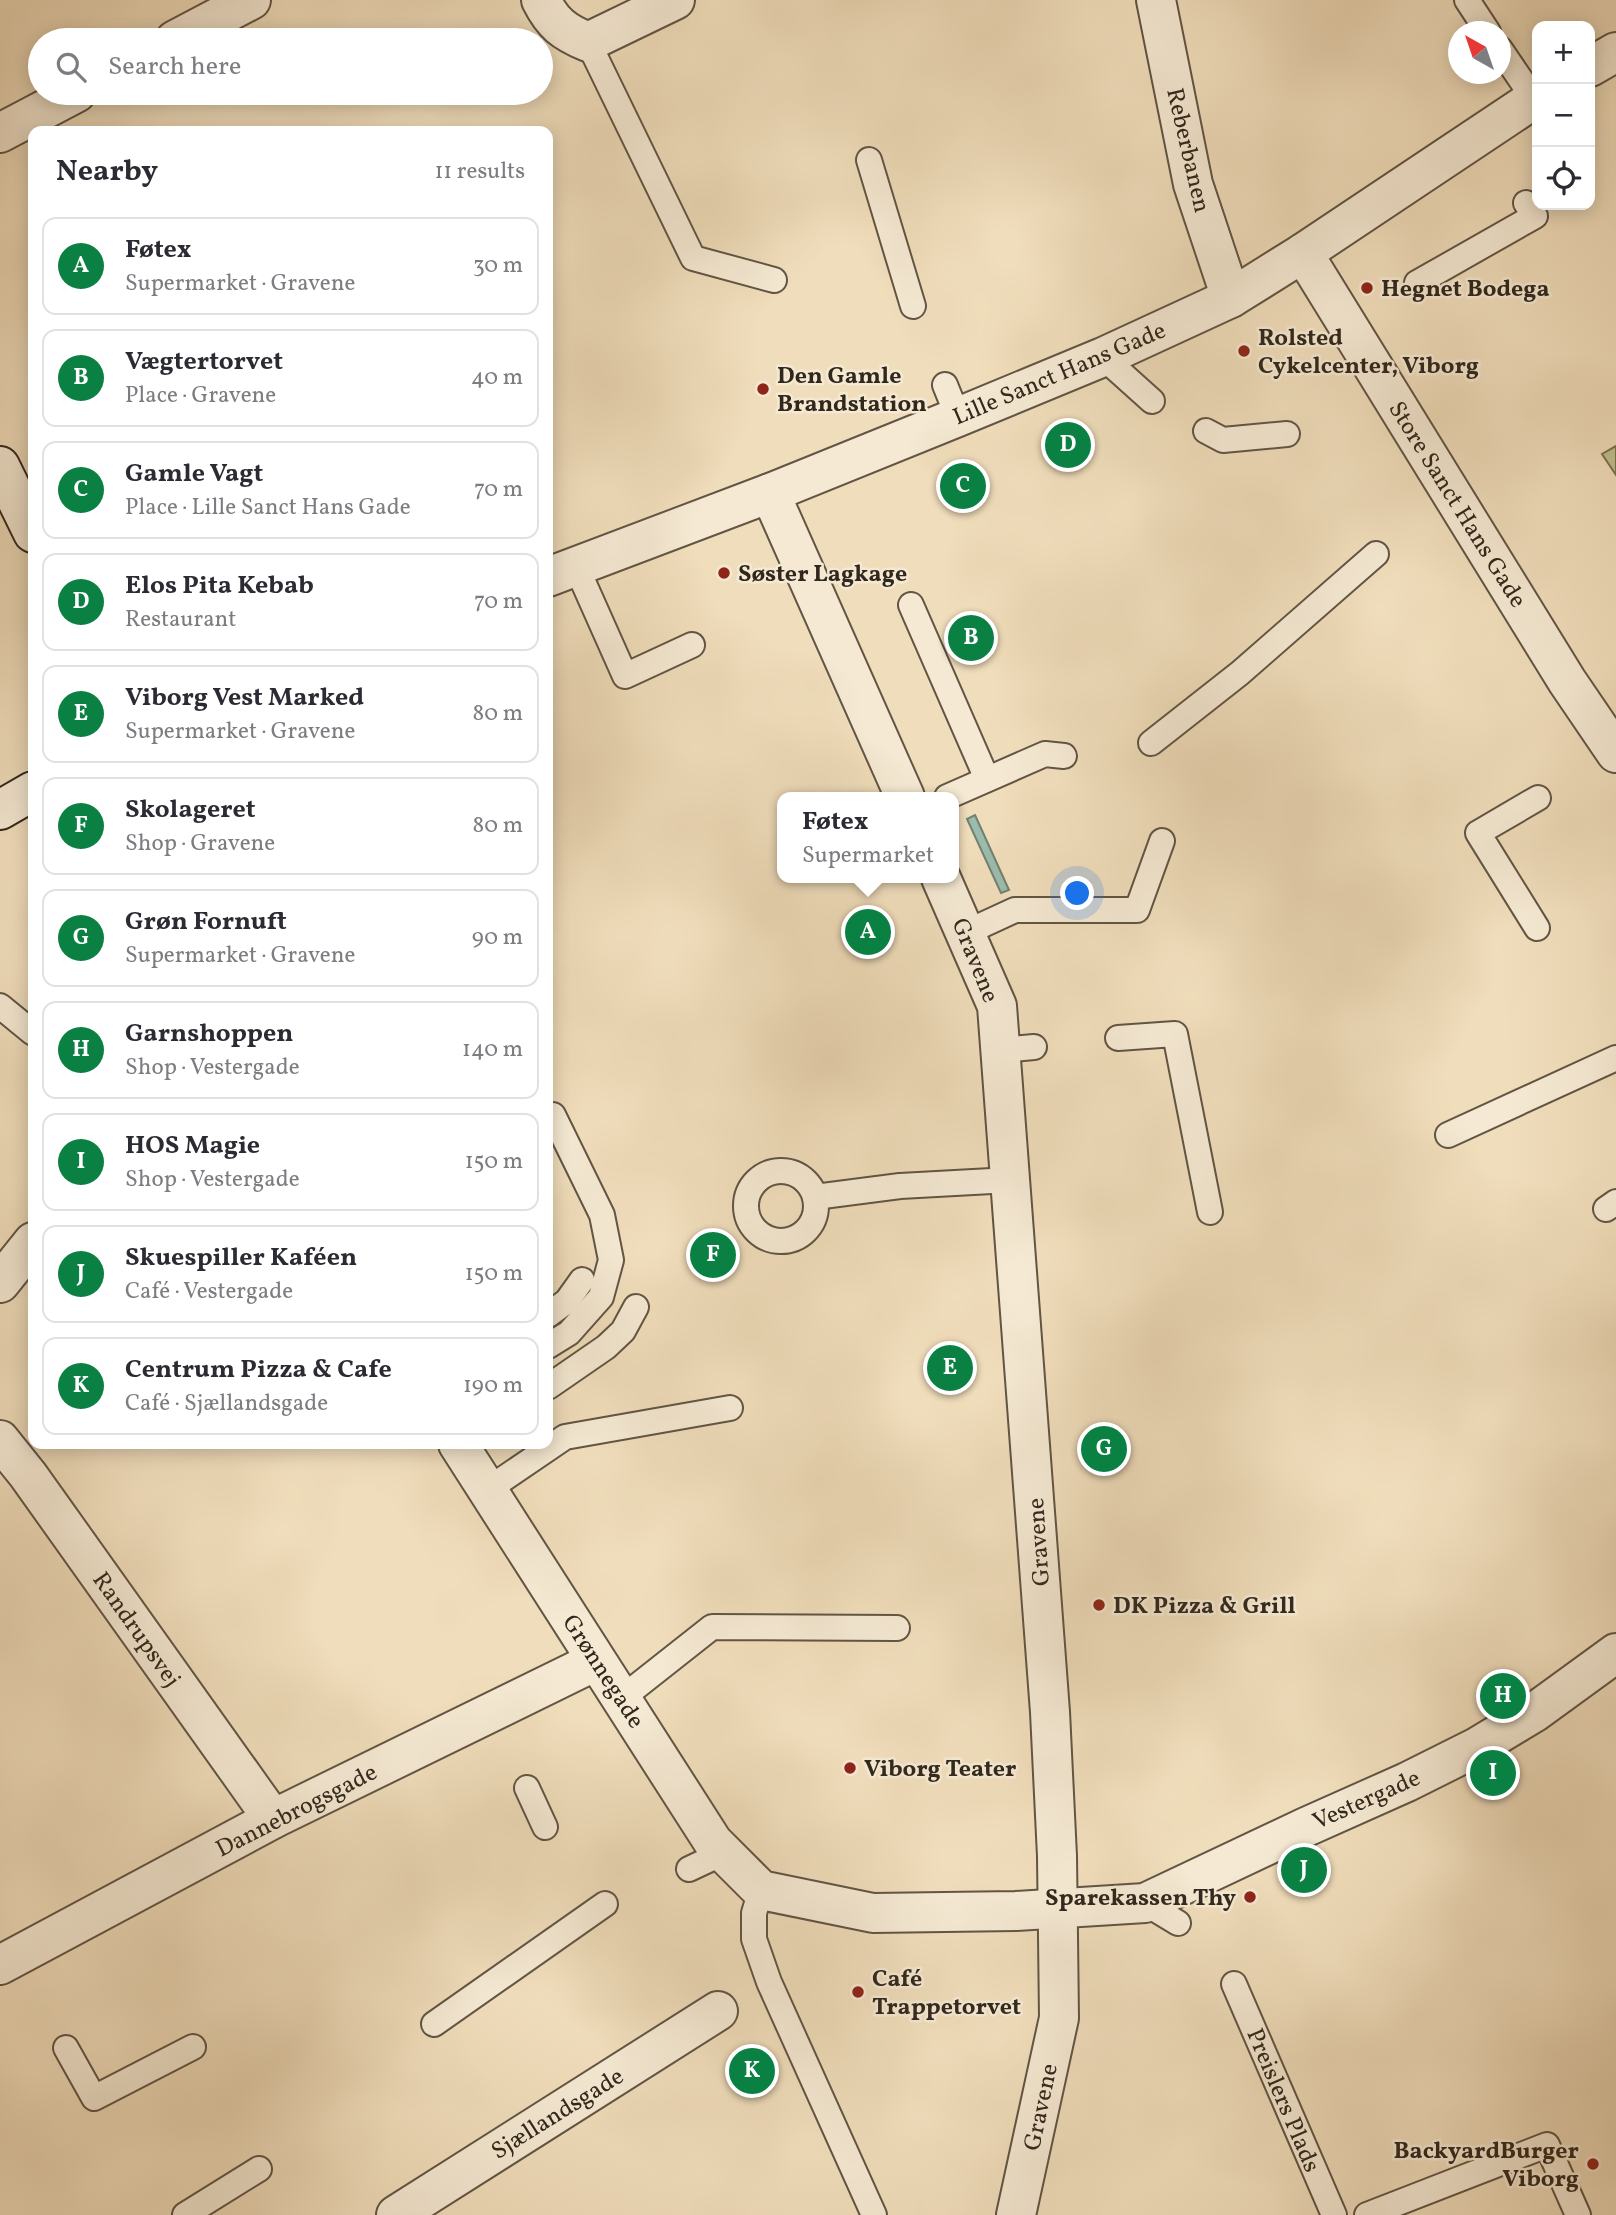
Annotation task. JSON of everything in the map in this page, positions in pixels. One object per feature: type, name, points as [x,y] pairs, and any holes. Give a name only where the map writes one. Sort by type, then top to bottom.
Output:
[{"type":"street","points":[[198,28],[251,0]]},
{"type":"street","points":[[541,0],[550,17],[568,33],[588,43],[675,0]]},
{"type":"street","name":"Reberbanen","points":[[1156,0],[1193,184],[1231,298]]},
{"type":"street","points":[[1595,64],[1616,52]]},
{"type":"street","name":"Lille Sanct Hans Gade","points":[[562,571],[770,493],[951,401],[1103,357],[1231,298],[1485,141],[1532,101]]},
{"type":"street","points":[[0,133],[53,105]]},
{"type":"street","name":"Store Sanct Hans Gade","points":[[1303,253],[1453,513],[1567,681],[1607,753]]},
{"type":"street","points":[[0,466],[28,523]]},
{"type":"street","points":[[770,493],[903,792]]},
{"type":"street","points":[[0,810],[28,794]]},
{"type":"street","name":"Gravene","points":[[943,883],[1017,1048],[1010,1180],[1050,1712],[1059,2018],[1016,2215]]},
{"type":"street","points":[[0,1283],[28,1248]]},
{"type":"street","name":"Randrupsvej","points":[[0,1440],[21,1480],[273,1819]]},
{"type":"street","name":"Grønnegade","points":[[463,1449],[713,1842],[761,1890]]},
{"type":"street","name":"Vestergade","points":[[1057,1909],[1145,1903],[1414,1779],[1477,1747],[1535,1712],[1616,1653]]},
{"type":"street","name":"Dannebrogsgade","points":[[15,1966],[273,1819],[495,1722],[596,1661]]},
{"type":"street","points":[[761,1890],[873,1913],[1057,1909]]},
{"type":"street","name":"Sjællandsgade","points":[[396,2215],[718,2011]]},
{"type":"lane","points":[[1467,0],[1481,21]]},
{"type":"lane","points":[[588,43],[693,258],[775,279]]},
{"type":"lane","name":"Lille Sanct Hans Gade","points":[[1511,65],[1532,93]]},
{"type":"lane","points":[[869,160],[913,306]]},
{"type":"lane","points":[[1417,283],[1535,216],[1526,203]]},
{"type":"lane","points":[[1103,357],[1152,401]]},
{"type":"lane","points":[[1206,431],[1223,440],[1287,434]]},
{"type":"lane","points":[[1151,743],[1240,673],[1376,554]]},
{"type":"lane","points":[[562,571],[625,676],[692,645]]},
{"type":"lane","points":[[911,605],[987,779]]},
{"type":"lane","points":[[958,792],[1045,754],[1064,756]]},
{"type":"lane","points":[[1537,928],[1478,833],[1538,798]]},
{"type":"lane","points":[[965,933],[1015,910],[1137,910],[1163,841]]},
{"type":"lane","points":[[0,1006],[28,1029]]},
{"type":"lane","points":[[1118,1038],[1175,1034],[1210,1212]]},
{"type":"lane","points":[[1448,1135],[1616,1058]]},
{"type":"lane","points":[[553,1115],[602,1215],[611,1260],[601,1297],[569,1332],[553,1343]]},
{"type":"lane","points":[[815,1197],[900,1186],[1010,1180]]},
{"type":"lane","points":[[553,1311],[567,1301],[582,1280]]},
{"type":"lane","points":[[553,1383],[623,1331],[636,1307]]},
{"type":"lane","points":[[553,1445],[565,1437],[730,1408]]},
{"type":"lane","points":[[487,1490],[547,1449]]},
{"type":"lane","points":[[622,1698],[712,1627],[897,1628]]},
{"type":"lane","points":[[527,1788],[545,1827]]},
{"type":"lane","points":[[689,1869],[723,1853]]},
{"type":"lane","points":[[761,1890],[754,1913],[754,1939],[769,1982],[874,2215]]},
{"type":"lane","points":[[1145,1903],[1178,1923]]},
{"type":"lane","points":[[434,2024],[605,1904]]},
{"type":"lane","name":"Preislers Plads","points":[[1234,1984],[1334,2215]]},
{"type":"lane","points":[[66,2048],[94,2098],[193,2047]]},
{"type":"lane","points":[[1367,2215],[1547,2145],[1578,2215]]},
{"type":"lane","points":[[186,2215],[259,2169]]},
{"type":"shaded area","points":[[1616,446],[1616,475],[1602,454]]},
{"type":"shaded area","points":[[975,815],[1009,890],[1001,893],[967,819]]},
{"type":"place","name":"Hegnet Bodega","points":[[1367,288]]},
{"type":"place","name":"Rolsted Cykelcenter, Viborg","points":[[1244,351]]},
{"type":"place","name":"Den Gamle Brandstation","points":[[763,389]]},
{"type":"place","name":"Elos Pita Kebab","points":[[1068,445]]},
{"type":"place","name":"Gamle Vagt","points":[[963,486]]},
{"type":"place","name":"Søster Lagkage","points":[[724,573]]},
{"type":"place","name":"Vægtertorvet","points":[[971,638]]},
{"type":"place","name":"Føtex","points":[[868,932]]},
{"type":"place","name":"Skolageret","points":[[713,1255]]},
{"type":"place","name":"Viborg Vest Marked","points":[[950,1368]]},
{"type":"place","name":"Grøn Fornuft","points":[[1104,1449]]},
{"type":"place","name":"DK Pizza & Grill","points":[[1099,1605]]},
{"type":"place","name":"Garnshoppen","points":[[1503,1696]]},
{"type":"place","name":"Viborg Teater","points":[[850,1768]]},
{"type":"place","name":"HOS Magie","points":[[1493,1773]]},
{"type":"place","name":"Skuespiller Kaféen","points":[[1304,1870]]},
{"type":"place","name":"Sparekassen Thy","points":[[1250,1897]]},
{"type":"place","name":"Café Trappetorvet","points":[[858,1992]]},
{"type":"place","name":"Centrum Pizza & Cafe","points":[[752,2071]]},
{"type":"place","name":"BackyardBurger Viborg","points":[[1593,2164]]}]
